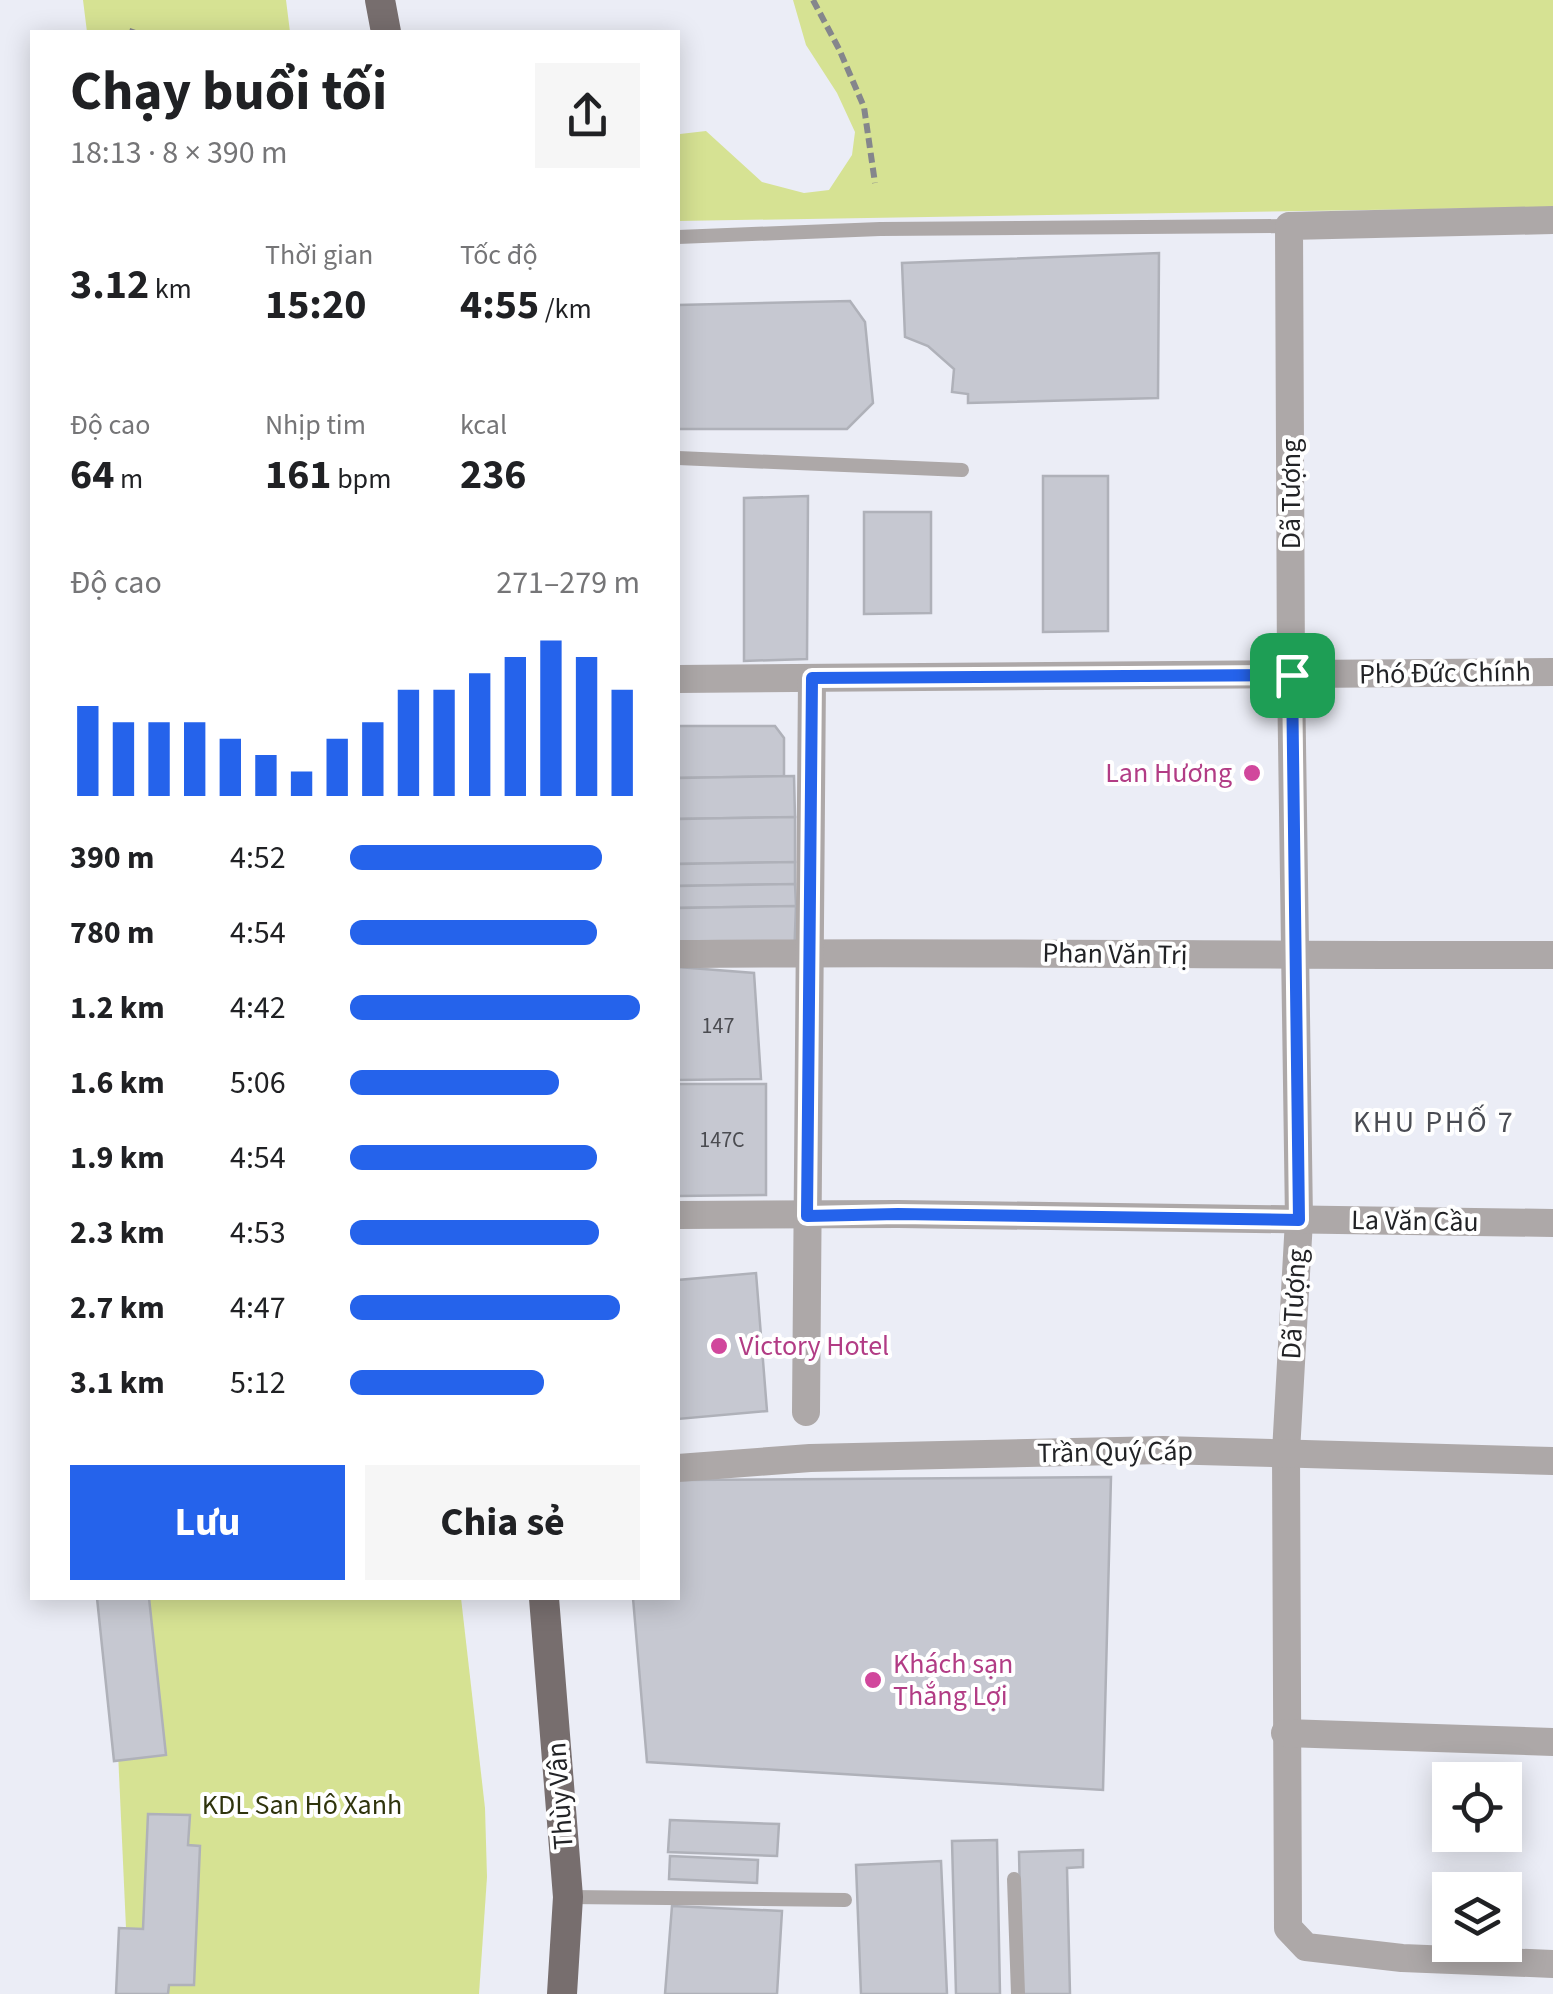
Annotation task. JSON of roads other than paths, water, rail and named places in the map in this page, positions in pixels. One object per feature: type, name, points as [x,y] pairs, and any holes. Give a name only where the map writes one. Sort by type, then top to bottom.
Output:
[{"type":"main road","points":[[380,0],[386,30]]},
{"type":"main road","name":"Thùy Vân","points":[[544,1600],[568,1898],[562,1994]]},
{"type":"street","points":[[1290,226],[1553,220]]},
{"type":"street","name":"Dã Tượng","points":[[1290,226],[1299,1220],[1286,1452],[1288,1928],[1306,1946],[1402,1958],[1553,1964]]},
{"type":"street","name":"Phó Đức Chính","points":[[680,679],[1553,672]]},
{"type":"street","points":[[806,1412],[812,678]]},
{"type":"street","name":"Phan Văn Trị","points":[[680,954],[1553,954]]},
{"type":"street","name":"La Văn Cầu","points":[[680,1215],[898,1214],[1553,1223]]},
{"type":"street","name":"Trần Quý Cáp","points":[[680,1468],[810,1458],[1163,1450],[1553,1461]]},
{"type":"street","points":[[1285,1733],[1553,1742]]},
{"type":"lane","points":[[680,237],[880,230],[1290,226]]},
{"type":"lane","points":[[680,458],[962,470]]},
{"type":"lane","points":[[1014,1880],[1018,1994]]},
{"type":"lane","points":[[568,1898],[845,1900]]},
{"type":"place","name":"Lan Hương","points":[[1252,773]]},
{"type":"place","name":"Victory Hotel","points":[[719,1346]]},
{"type":"place","name":"Khách sạn Thắng Lợi","points":[[873,1680]]},
{"type":"district","name":"KHU PHỐ 7","points":[[1434,1122]]},
{"type":"park label","name":"KDL San Hô Xanh","points":[[302,1805]]}]
